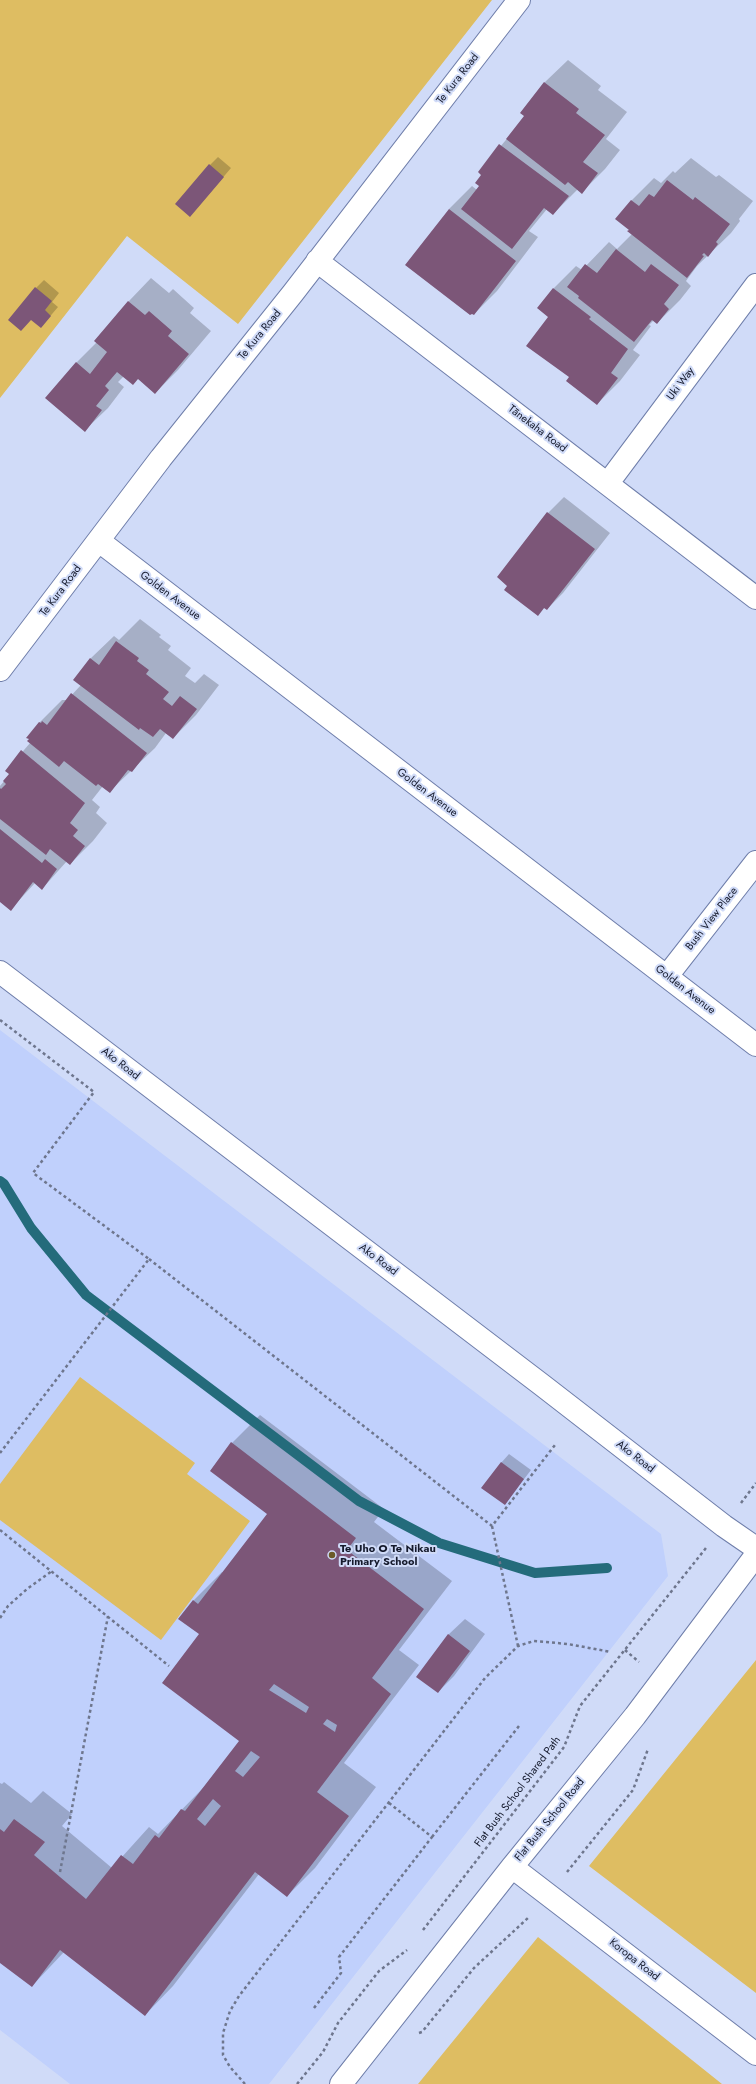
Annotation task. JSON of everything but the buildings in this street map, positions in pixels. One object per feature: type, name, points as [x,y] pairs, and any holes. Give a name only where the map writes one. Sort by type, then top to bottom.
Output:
[{"type":"street","name":"Te Kura Road","points":[[0,670],[161,458],[317,261],[519,0]]},
{"type":"street","name":"Tānekaha Road","points":[[317,261],[756,598]]},
{"type":"street","name":"Uki Way","points":[[608,483],[756,285]]},
{"type":"street","name":"Golden Avenue","points":[[99,541],[756,1045]]},
{"type":"street","name":"Bush View Place","points":[[667,976],[756,862]]},
{"type":"street","name":"Ako Road","points":[[0,972],[536,1380],[724,1526],[756,1548]]},
{"type":"street","name":"Flat Bush School Road","points":[[341,2084],[512,1867],[631,1722],[756,1555]]},
{"type":"street","name":"Koropa Road","points":[[512,1867],[756,2054]]},
{"type":"path","points":[[0,1020],[94,1092],[33,1173],[149,1259],[492,1526],[518,1646]]},
{"type":"path","points":[[0,1453],[149,1259]]},
{"type":"path","points":[[492,1526],[555,1445]]},
{"type":"path","name":"Flat Bush School Shared Path","points":[[420,1932],[564,1747],[580,1706],[724,1526],[756,1483]]},
{"type":"path","points":[[0,1530],[169,1666]]},
{"type":"path","points":[[0,1618],[8,1606],[28,1588],[52,1571]]},
{"type":"path","points":[[60,1872],[108,1616]]},
{"type":"path","points":[[245,2084],[230,2067],[224,2055],[223,2033],[230,2010],[239,1996],[485,1678],[518,1646],[534,1642],[549,1642],[611,1652]]},
{"type":"path","points":[[314,2008],[340,1972],[339,1957],[519,1726]]},
{"type":"path","points":[[563,1877],[633,1790]]},
{"type":"path","points":[[389,1803],[432,1837]]},
{"type":"path","points":[[422,2032],[474,1968],[530,1916]]},
{"type":"path","points":[[297,2084],[323,2052],[338,2023],[379,1971],[406,1951],[411,1945]]},
{"type":"shaded area","points":[[0,0],[492,0],[238,324],[127,236],[0,398]]},
{"type":"shaded area","name":"Te Uho O Te Nikau Primary School","points":[[0,1030],[661,1534],[668,1576],[269,2084],[70,2084],[0,2030]]},
{"type":"shaded area","points":[[80,1377],[195,1463],[187,1474],[250,1521],[161,1640],[0,1520],[0,1484]]},
{"type":"shaded area","points":[[756,1660],[756,1993],[589,1866]]},
{"type":"shaded area","points":[[538,1937],[722,2084],[418,2084]]},
{"type":"waterway","points":[[0,1181],[4,1184],[31,1228],[86,1295],[359,1501],[439,1543],[535,1573],[607,1568]]},
{"type":"place","name":"Te Uho O Te Nikau Primary School","points":[[332,1555]]}]
